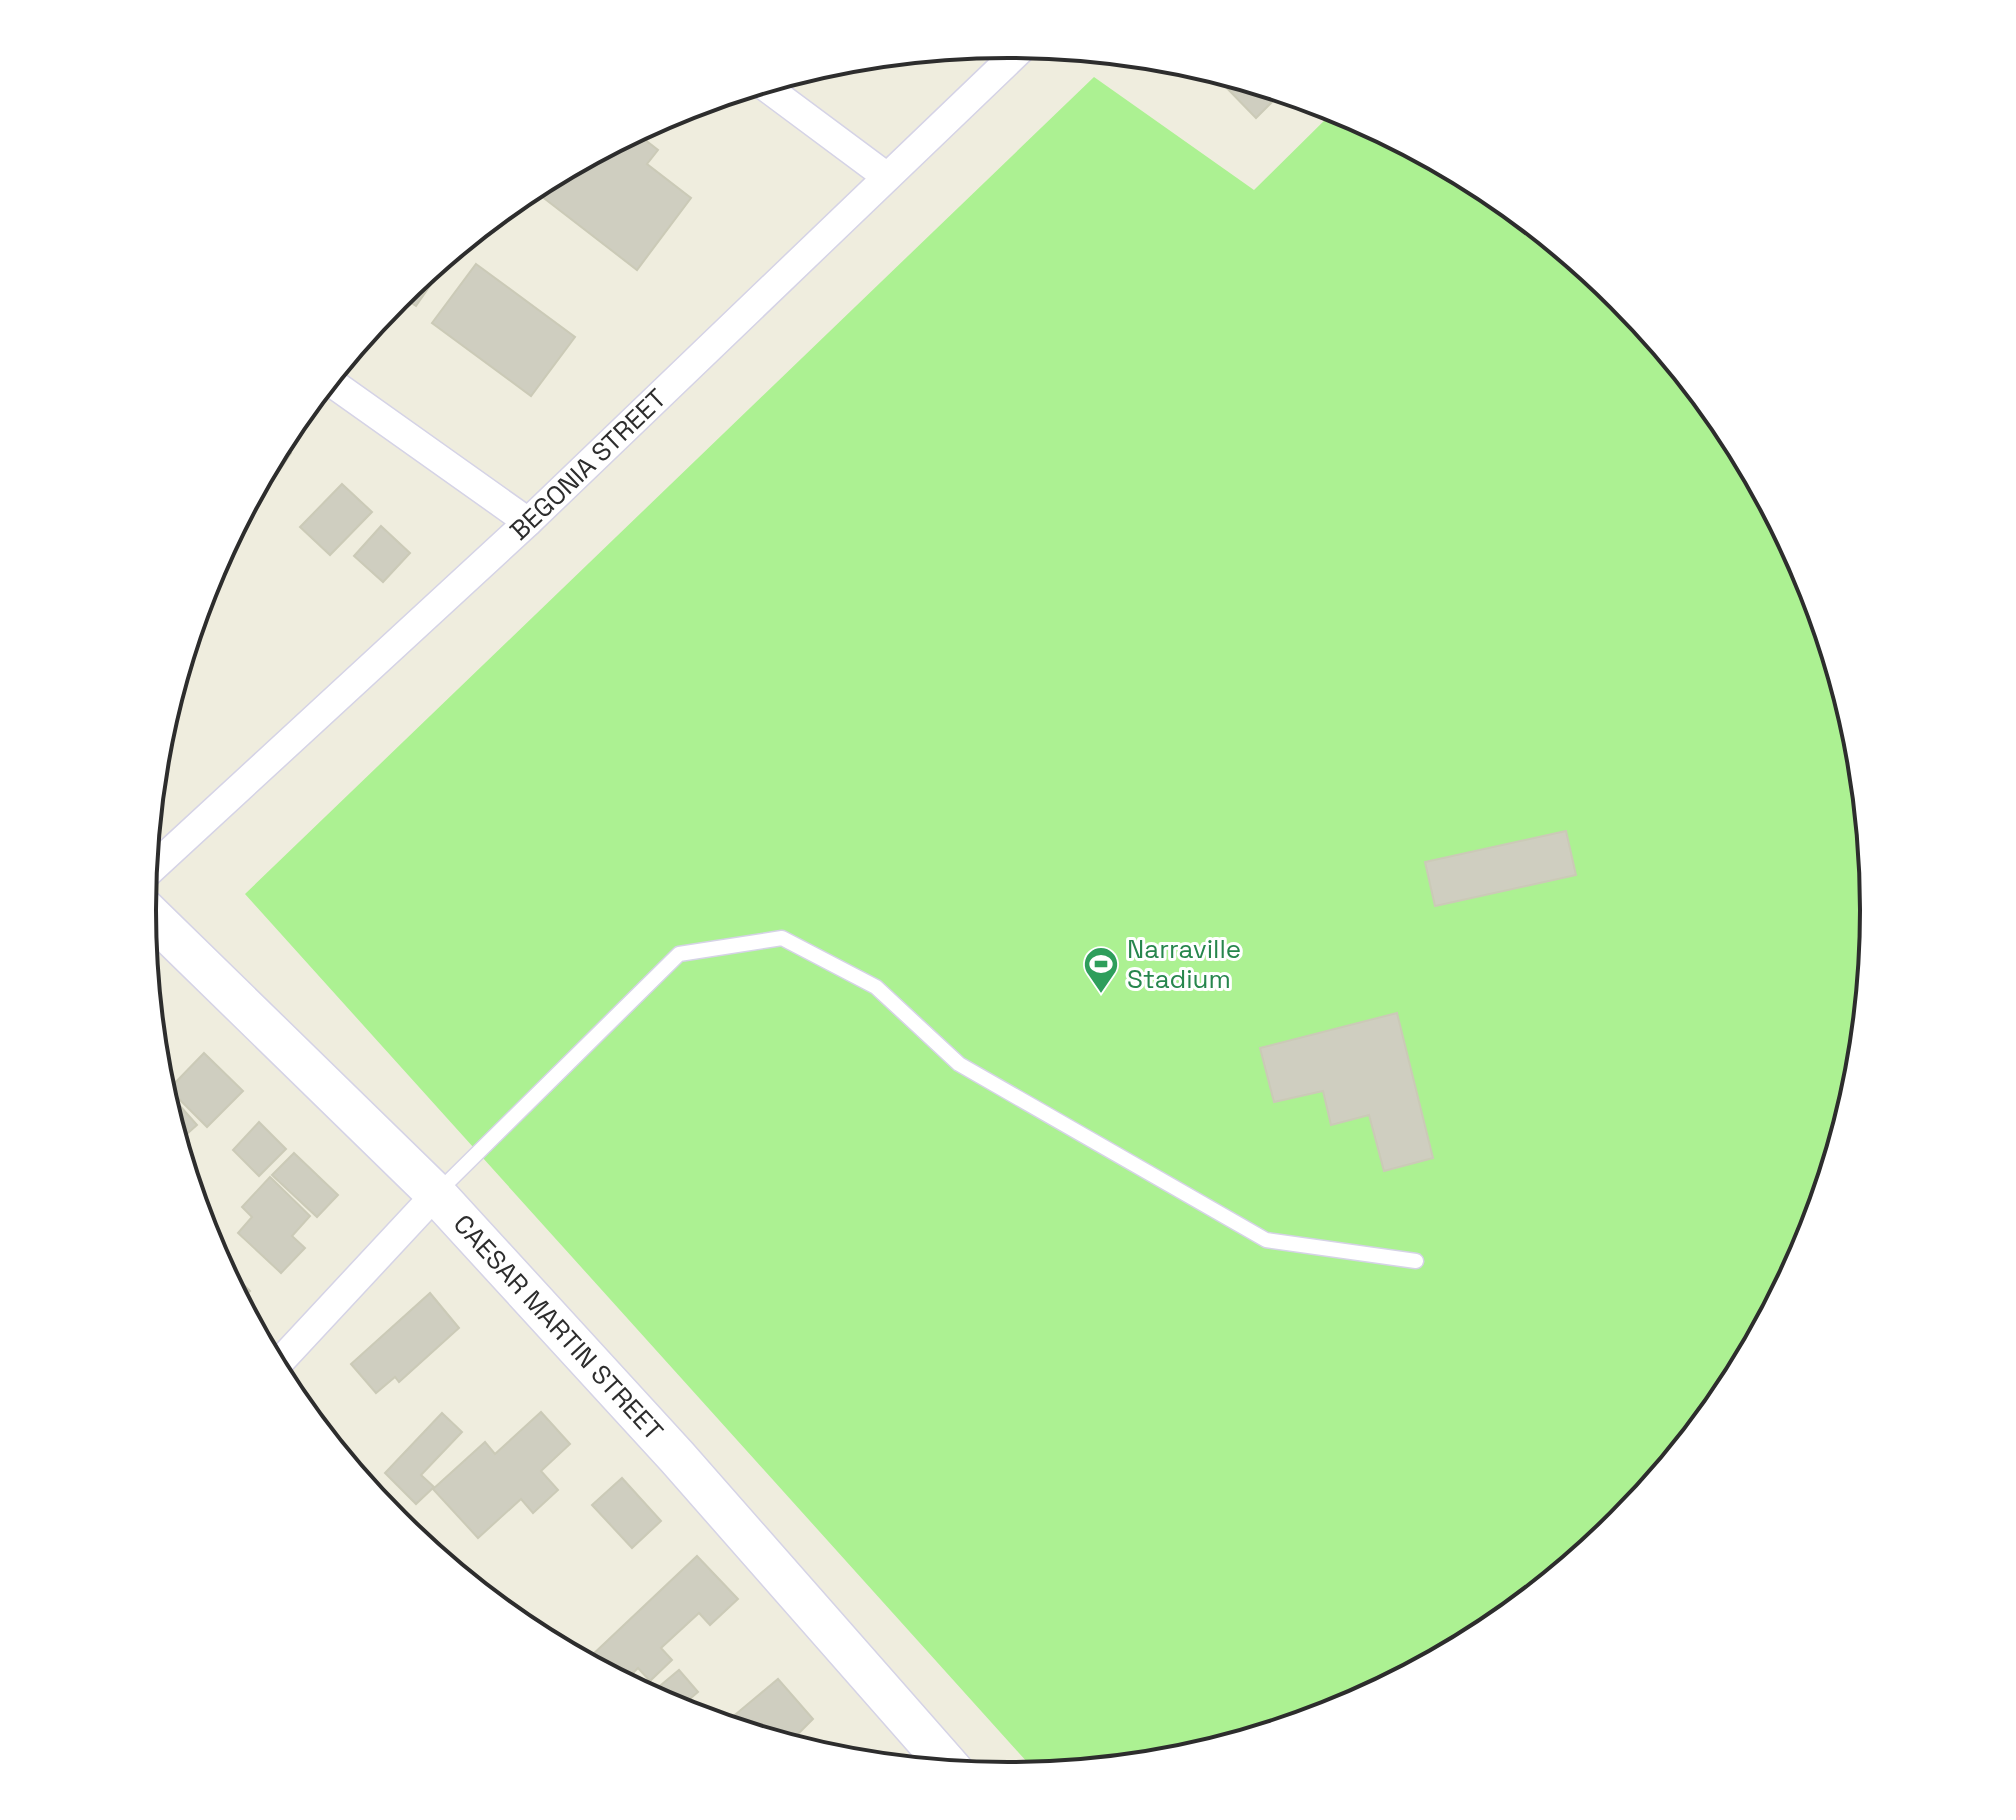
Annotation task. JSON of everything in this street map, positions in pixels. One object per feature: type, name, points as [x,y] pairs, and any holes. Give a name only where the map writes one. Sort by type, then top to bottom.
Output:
[{"type":"street","name":"BEGONIA STREET","points":[[158,863],[528,522],[1011,58]]},
{"type":"street","points":[[772,92],[887,177]]},
{"type":"street","points":[[336,386],[528,522]]},
{"type":"street","name":"CAESAR MARTIN STREET","points":[[156,921],[436,1194],[677,1457],[943,1759]]},
{"type":"street","points":[[284,1358],[436,1194]]},
{"type":"lane","points":[[436,1194],[679,954],[782,938],[876,987],[959,1064],[1266,1240],[1416,1261]]},
{"type":"green space","name":"Narraville Stadium","points":[[1094,77],[1254,190],[1325,120],[1385,146],[1434,172],[1527,234],[1570,269],[1649,348],[1684,391],[1746,484],[1772,533],[1815,636],[1844,744],[1853,799],[1860,910],[1853,1021],[1844,1076],[1815,1184],[1795,1236],[1746,1336],[1716,1383],[1649,1472],[1610,1512],[1570,1551],[1481,1618],[1434,1648],[1334,1697],[1282,1717],[1174,1746],[1119,1755],[1026,1761],[245,894]]},
{"type":"building","points":[[1225,86],[1274,100],[1256,118]]},
{"type":"building","points":[[645,140],[658,150],[647,164],[691,198],[637,270],[543,197],[582,172]]},
{"type":"building","points":[[476,264],[575,337],[531,396],[432,323]]},
{"type":"building","points":[[432,282],[416,306],[411,303]]},
{"type":"building","points":[[342,484],[372,512],[330,555],[300,527]]},
{"type":"building","points":[[381,526],[410,553],[383,582],[354,556]]},
{"type":"building","points":[[1566,831],[1576,875],[1435,906],[1425,862]]},
{"type":"building","points":[[1397,1013],[1433,1158],[1384,1171],[1369,1115],[1331,1125],[1323,1091],[1274,1102],[1260,1048]]},
{"type":"building","points":[[204,1053],[243,1091],[207,1127],[177,1097],[174,1084]]},
{"type":"building","points":[[179,1105],[197,1125],[186,1135]]},
{"type":"building","points":[[259,1122],[286,1149],[259,1176],[233,1150]]},
{"type":"building","points":[[294,1153],[338,1195],[317,1217],[272,1175]]},
{"type":"building","points":[[270,1177],[310,1216],[292,1236],[305,1248],[281,1273],[238,1233],[252,1217],[242,1207]]},
{"type":"building","points":[[430,1293],[459,1328],[399,1382],[395,1377],[376,1393],[351,1364]]},
{"type":"building","points":[[541,1412],[570,1444],[541,1471],[558,1490],[533,1513],[521,1499],[478,1538],[433,1489],[485,1442],[495,1454]]},
{"type":"building","points":[[442,1413],[462,1432],[421,1475],[434,1487],[416,1504],[385,1473]]},
{"type":"building","points":[[622,1478],[661,1521],[632,1548],[592,1505]]},
{"type":"building","points":[[697,1556],[738,1599],[710,1625],[699,1613],[661,1648],[672,1660],[650,1681],[638,1668],[632,1674],[593,1654]]},
{"type":"building","points":[[679,1670],[698,1692],[689,1700],[659,1687]]},
{"type":"building","points":[[778,1679],[813,1719],[797,1735],[733,1717]]},
{"type":"place","name":"Narraville Stadium","points":[[1101,995]]}]
